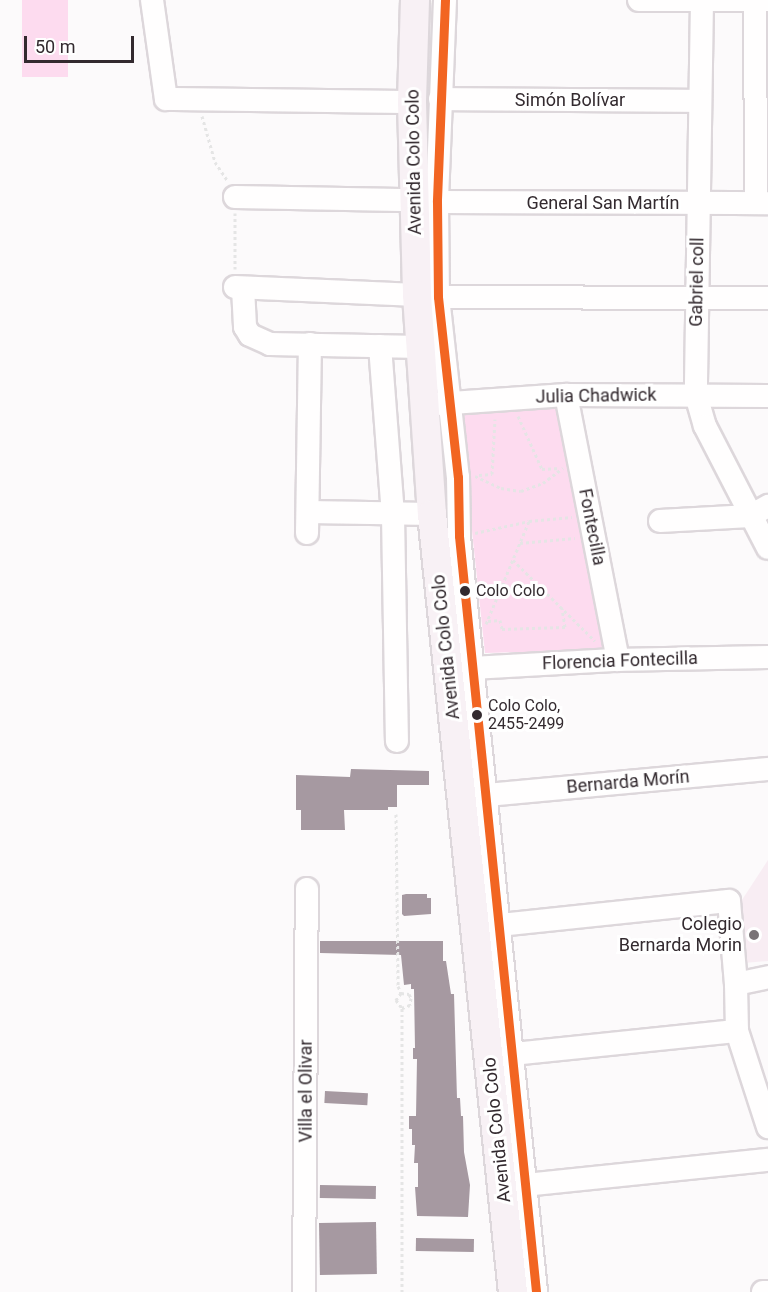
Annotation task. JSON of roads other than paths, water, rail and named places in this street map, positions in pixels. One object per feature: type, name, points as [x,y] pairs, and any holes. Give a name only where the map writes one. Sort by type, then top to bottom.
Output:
[{"type":"main road","name":"Avenida Colo Colo","points":[[415,0],[426,101],[428,296],[421,347],[438,404],[432,514],[465,669],[513,1292]]},
{"type":"street","name":"Simón Bolívar","points":[[152,0],[166,99],[700,101]]},
{"type":"street","name":"Avenida Colo Colo","points":[[426,101],[445,0]]},
{"type":"street","points":[[639,0],[768,0]]},
{"type":"street","points":[[755,0],[762,101],[762,203]]},
{"type":"street","name":"Gabriel coll","points":[[702,1],[696,395],[705,426],[759,511],[768,548]]},
{"type":"street","name":"General San Martín","points":[[235,196],[426,201],[762,203]]},
{"type":"street","points":[[421,347],[270,344],[250,335],[242,318],[239,288],[428,296],[768,298]]},
{"type":"street","name":"Avenida Colo Colo","points":[[428,296],[438,404],[468,477],[459,536],[465,669],[487,795],[536,1292]]},
{"type":"street","points":[[310,344],[307,522],[432,514]]},
{"type":"street","points":[[380,346],[393,515],[397,741]]},
{"type":"street","name":"Julia Chadwick","points":[[438,404],[566,395],[768,396]]},
{"type":"street","name":"Fontecilla","points":[[566,395],[571,467],[592,526],[616,660]]},
{"type":"street","points":[[660,520],[759,511]]},
{"type":"street","name":"Florencia Fontecilla","points":[[465,669],[616,660],[768,657]]},
{"type":"street","name":"Bernarda Morín","points":[[487,795],[768,770]]},
{"type":"street","name":"Villa el Olivar","points":[[304,1292],[308,889]]},
{"type":"street","points":[[500,925],[729,901],[736,984],[737,1031],[768,1127]]},
{"type":"street","points":[[736,984],[768,977]]},
{"type":"street","points":[[513,1054],[737,1031]]},
{"type":"street","points":[[525,1185],[768,1160]]},
{"type":"street","points":[[763,1292],[768,1292]]},
{"type":"place","name":"Colo Colo","points":[[465,591]]},
{"type":"place","name":"Colo Colo, 2455-2499","points":[[477,715]]},
{"type":"place","name":"Colegio Bernarda Morin","points":[[754,935]]}]
